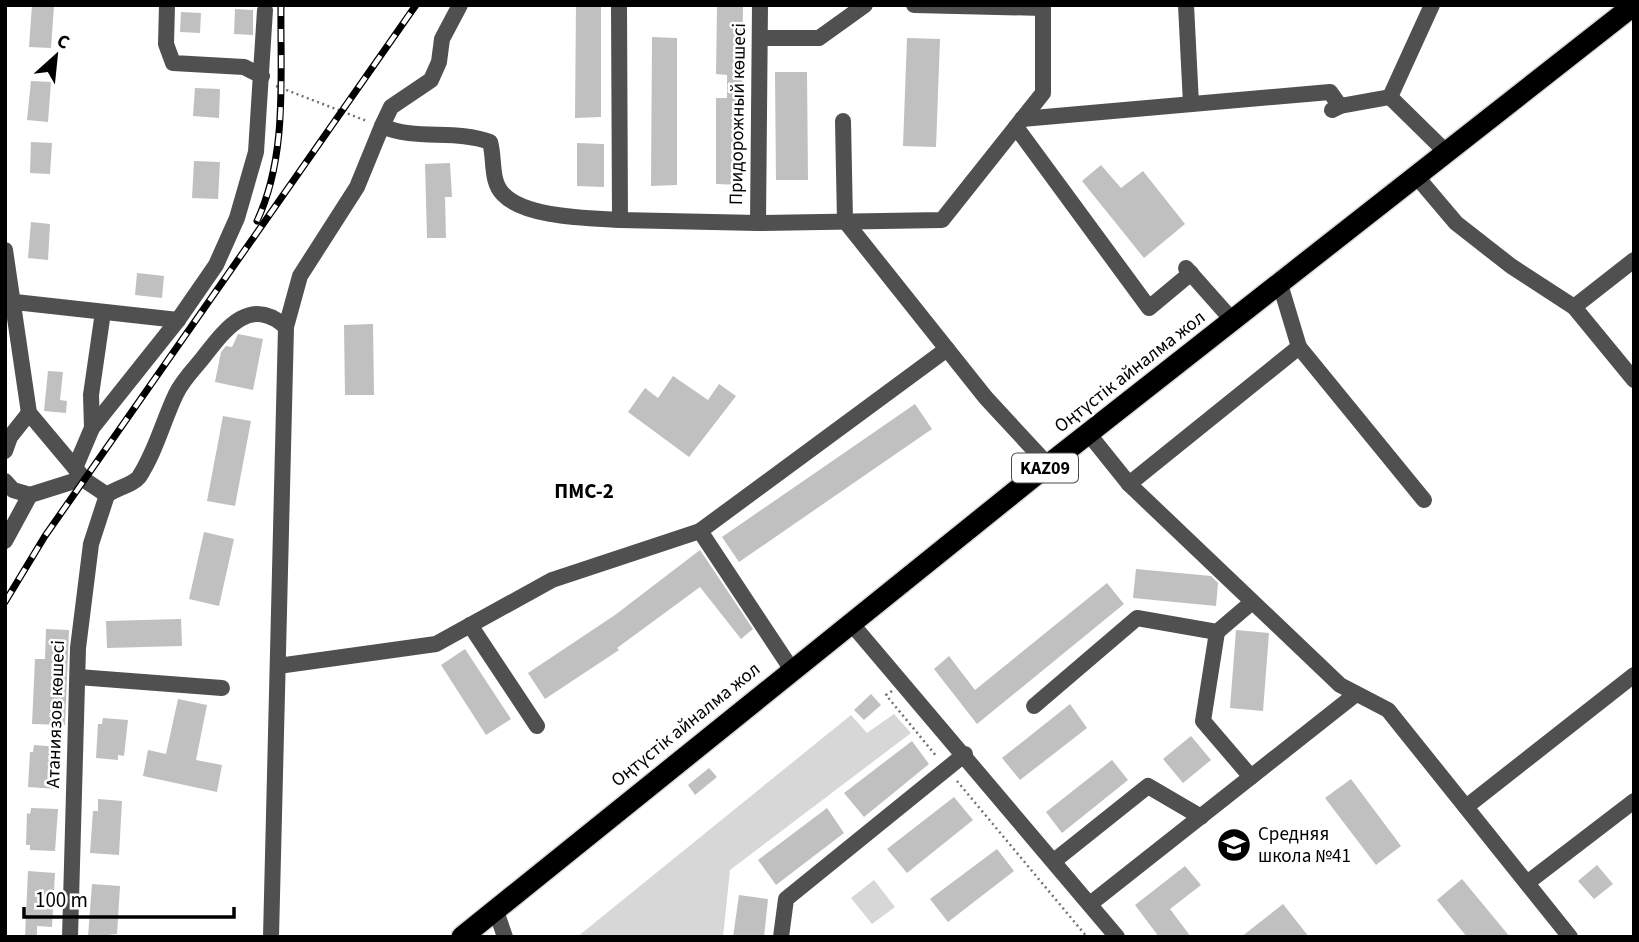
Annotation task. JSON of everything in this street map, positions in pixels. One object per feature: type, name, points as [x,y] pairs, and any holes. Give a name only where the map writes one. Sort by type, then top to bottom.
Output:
[{"type":"highway","name":"Оңтүстік айналма жол","points":[[462,937],[1088,433],[1634,5]]},
{"type":"street","points":[[167,5],[166,44],[173,63],[244,67],[261,76]]},
{"type":"street","points":[[271,937],[286,327],[300,276],[357,187],[391,107],[431,80],[439,62],[442,39],[460,5]]},
{"type":"street","points":[[618,5],[620,220]]},
{"type":"street","name":"Придорожный көшесі","points":[[758,223],[760,5]]},
{"type":"street","points":[[760,38],[819,38],[865,5]]},
{"type":"street","points":[[382,126],[397,133],[452,133],[490,142],[495,156],[494,177],[503,194],[525,207],[562,215],[620,220],[758,223],[942,220],[1043,93],[1043,7],[914,5]]},
{"type":"street","points":[[1186,5],[1191,104]]},
{"type":"street","points":[[1390,97],[1432,5]]},
{"type":"street","points":[[92,428],[178,320],[216,265],[237,218],[256,152],[265,10]]},
{"type":"street","points":[[1019,123],[1330,92],[1336,108],[1390,97]]},
{"type":"street","points":[[1390,97],[1447,153]]},
{"type":"street","points":[[843,121],[845,222],[947,349],[1048,465]]},
{"type":"street","points":[[1019,123],[1149,308],[1188,271],[1233,321]]},
{"type":"street","points":[[1417,177],[1457,223],[1511,266],[1574,307],[1634,380]]},
{"type":"street","points":[[5,250],[15,302],[29,413],[79,473],[107,495],[117,487],[136,481],[151,457],[177,391],[229,325],[261,312],[274,316],[286,327]]},
{"type":"street","points":[[1574,307],[1634,260]]},
{"type":"street","points":[[1280,284],[1299,347],[1424,500]]},
{"type":"street","points":[[15,302],[178,320]]},
{"type":"street","points":[[5,541],[30,495],[79,473],[92,428],[91,396],[103,312]]},
{"type":"street","points":[[1129,484],[1299,347]]},
{"type":"street","points":[[278,666],[436,644],[552,580],[700,531],[947,349]]},
{"type":"street","points":[[5,451],[10,437],[29,413]]},
{"type":"street","points":[[1088,433],[1129,484],[1251,603],[1340,685],[1388,710],[1570,937]]},
{"type":"street","points":[[5,481],[13,490],[30,495]]},
{"type":"street","name":"Атаниязов көшесі","points":[[70,937],[78,648],[91,544],[107,495]]},
{"type":"street","points":[[700,531],[792,670]]},
{"type":"street","points":[[1251,603],[1217,632],[1203,722],[1251,777]]},
{"type":"street","points":[[1034,706],[1137,618],[1217,632]]},
{"type":"street","points":[[851,623],[965,754],[1090,904],[1112,935]]},
{"type":"street","points":[[470,625],[537,726]]},
{"type":"street","points":[[1466,807],[1634,675]]},
{"type":"street","points":[[78,677],[222,688]]},
{"type":"street","points":[[1090,904],[1356,694]]},
{"type":"street","points":[[781,937],[786,899],[965,754]]},
{"type":"street","points":[[1054,861],[1148,786],[1201,817]]},
{"type":"street","points":[[1527,883],[1634,801]]},
{"type":"street","points":[[495,908],[505,937]]},
{"type":"path","points":[[261,76],[280,88],[382,126]]},
{"type":"path","points":[[902,682],[886,695],[1087,937]]},
{"type":"shaded area","points":[[894,714],[911,733],[730,870],[723,937],[577,937],[851,715],[867,733]]},
{"type":"shaded area","points":[[874,880],[895,907],[872,924],[851,898]]},
{"type":"building","points":[[32,5],[54,6],[51,48],[29,47]]},
{"type":"building","points":[[576,5],[601,5],[601,117],[575,118]]},
{"type":"building","points":[[717,5],[743,5],[741,185],[716,184],[716,98],[727,98],[727,75],[716,74]]},
{"type":"building","points":[[235,9],[253,10],[253,35],[234,34]]},
{"type":"building","points":[[181,12],[201,13],[200,33],[180,32]]},
{"type":"building","points":[[652,37],[677,38],[677,185],[651,186]]},
{"type":"building","points":[[907,38],[940,39],[936,147],[903,146]]},
{"type":"building","points":[[775,72],[807,72],[808,180],[776,180]]},
{"type":"building","points":[[31,81],[51,82],[48,122],[27,120]]},
{"type":"building","points":[[195,88],[220,89],[219,118],[193,116]]},
{"type":"building","points":[[31,142],[52,143],[50,174],[30,173]]},
{"type":"building","points":[[577,143],[604,144],[604,187],[577,186]]},
{"type":"building","points":[[194,161],[220,162],[218,199],[192,198]]},
{"type":"building","points":[[450,163],[452,197],[445,197],[446,238],[427,238],[425,164]]},
{"type":"building","points":[[1101,165],[1121,188],[1143,171],[1185,224],[1144,258],[1082,181]]},
{"type":"building","points":[[31,222],[50,224],[48,260],[28,258]]},
{"type":"building","points":[[137,273],[164,276],[162,298],[135,295]]},
{"type":"building","points":[[373,324],[374,395],[345,395],[344,325]]},
{"type":"building","points":[[238,334],[263,339],[253,390],[215,382],[221,352],[226,346],[232,347]]},
{"type":"building","points":[[48,371],[63,372],[60,400],[67,401],[66,413],[44,411]]},
{"type":"building","points":[[673,376],[708,400],[719,384],[736,396],[689,457],[628,412],[645,388],[658,398]]},
{"type":"building","points":[[915,404],[932,429],[739,562],[722,537]]},
{"type":"building","points":[[223,416],[251,421],[235,506],[207,501]]},
{"type":"building","points":[[204,532],[234,539],[219,606],[189,599]]},
{"type":"building","points":[[700,550],[753,629],[741,639],[700,587],[617,648],[619,650],[545,699],[528,673],[615,615]]},
{"type":"building","points":[[1136,569],[1211,576],[1218,583],[1216,606],[1133,598]]},
{"type":"building","points":[[1107,583],[1124,604],[977,724],[934,669],[949,656],[975,690]]},
{"type":"building","points":[[181,619],[182,646],[107,648],[106,621]]},
{"type":"building","points":[[46,629],[69,630],[65,725],[32,724],[35,659],[45,659]]},
{"type":"building","points":[[1236,630],[1269,633],[1263,711],[1230,708]]},
{"type":"building","points":[[465,649],[511,719],[486,735],[441,665]]},
{"type":"building","points":[[871,694],[881,705],[864,720],[854,710]]},
{"type":"building","points":[[178,699],[207,705],[196,760],[222,765],[217,792],[143,776],[148,750],[166,754]]},
{"type":"building","points":[[1070,704],[1087,728],[1020,780],[1002,758]]},
{"type":"building","points":[[103,718],[128,720],[124,756],[118,755],[118,760],[96,758],[98,724],[102,724]]},
{"type":"building","points":[[1191,736],[1211,760],[1183,783],[1163,759]]},
{"type":"building","points":[[912,741],[929,764],[864,817],[844,793]]},
{"type":"building","points":[[34,745],[59,747],[56,789],[28,787],[30,752],[33,752]]},
{"type":"building","points":[[1112,760],[1128,780],[1062,833],[1046,812]]},
{"type":"building","points":[[709,768],[717,777],[695,795],[688,785]]},
{"type":"building","points":[[1351,779],[1401,846],[1376,865],[1325,798]]},
{"type":"building","points":[[954,797],[973,820],[907,873],[887,849]]},
{"type":"building","points":[[98,799],[122,801],[119,855],[90,853],[93,811],[98,811]]},
{"type":"building","points":[[31,808],[58,809],[55,851],[30,850],[30,845],[26,845],[27,813],[30,814]]},
{"type":"building","points":[[827,808],[844,833],[776,885],[758,860]]},
{"type":"building","points":[[997,849],[1014,871],[948,922],[930,899]]},
{"type":"building","points":[[1597,865],[1613,884],[1594,899],[1578,881]]},
{"type":"building","points":[[1185,866],[1201,885],[1170,909],[1191,937],[1159,937],[1135,905]]},
{"type":"building","points":[[28,871],[55,873],[52,927],[37,926],[37,937],[25,937]]},
{"type":"building","points":[[1462,879],[1510,937],[1467,937],[1437,900]]},
{"type":"building","points":[[92,884],[120,886],[117,934],[88,937]]},
{"type":"building","points":[[739,895],[768,899],[764,937],[733,937]]},
{"type":"building","points":[[1283,904],[1309,937],[1241,937]]},
{"type":"railway","points":[[257,221],[267,196],[278,142],[281,5]]},
{"type":"railway","points":[[5,602],[45,536],[416,5]]},
{"type":"place","name":"Средняя школа №41","points":[[1234,845]]},
{"type":"district","name":"ПМС-2","points":[[584,491]]}]
